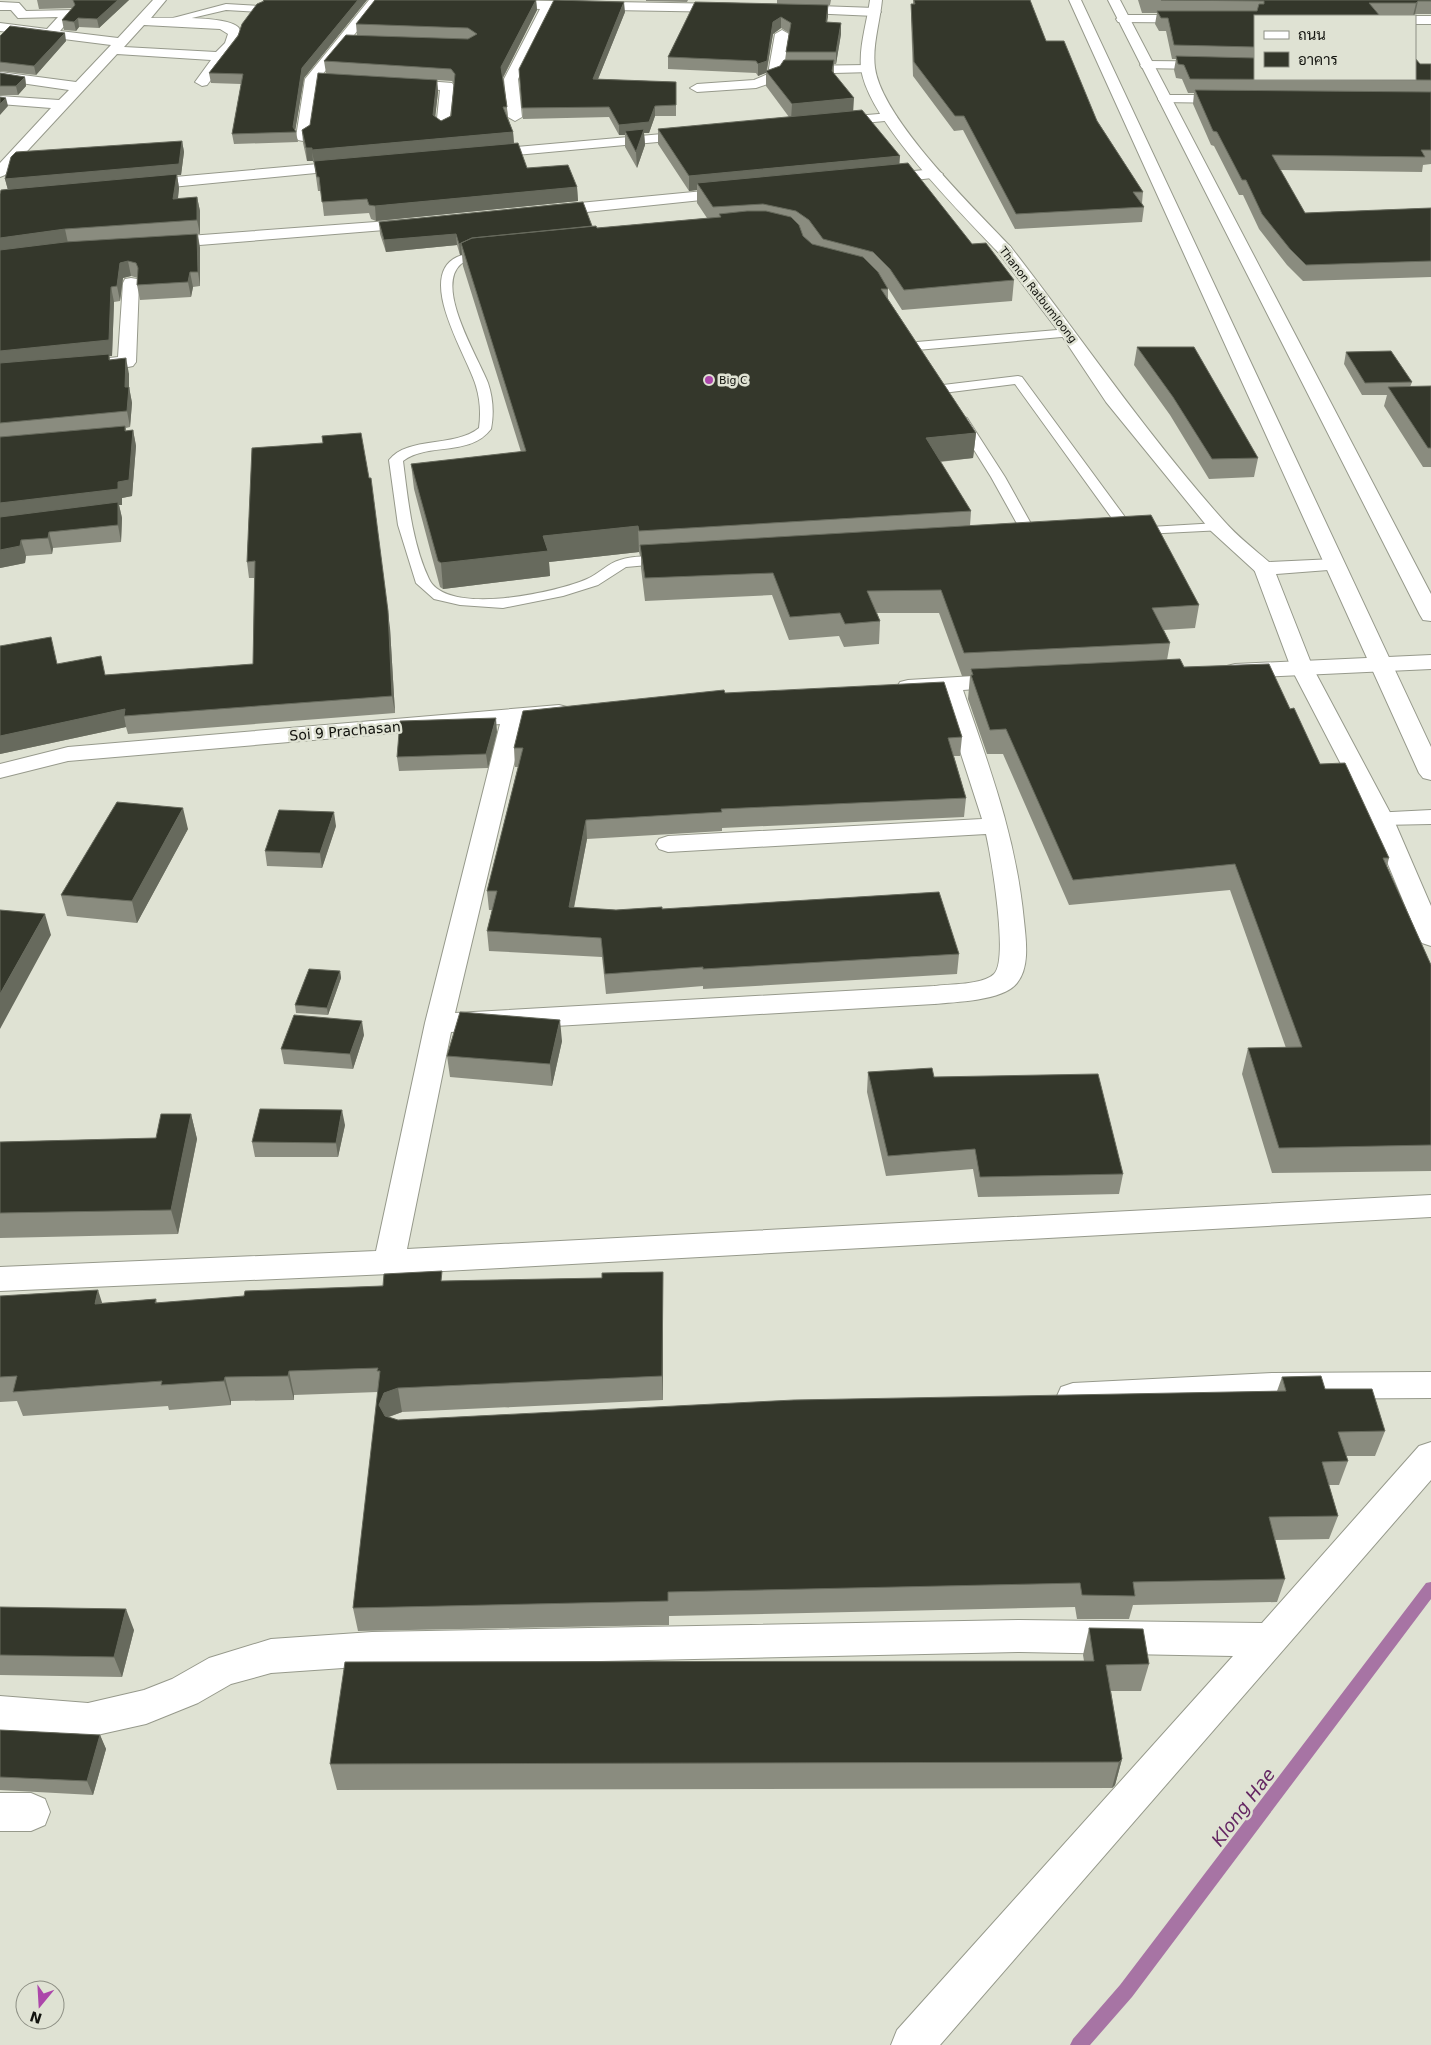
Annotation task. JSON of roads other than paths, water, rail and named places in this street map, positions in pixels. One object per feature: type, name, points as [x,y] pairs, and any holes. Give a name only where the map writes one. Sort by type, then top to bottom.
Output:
[{"type":"street","points":[[0,172],[160,0]]},
{"type":"street","points":[[303,137],[312,79],[377,0],[387,0]]},
{"type":"street","points":[[1075,0],[1431,773]]},
{"type":"street","points":[[1114,0],[1431,615]]},
{"type":"street","points":[[482,3],[512,2],[548,5],[742,8]]},
{"type":"street","points":[[515,117],[510,79],[548,5]]},
{"type":"street","points":[[0,6],[14,6],[23,14],[69,13],[51,33]]},
{"type":"street","points":[[781,9],[876,6]]},
{"type":"street","name":"Thanon Ratbumloong","points":[[876,6],[867,69],[875,93],[890,117],[935,174],[1004,249],[1068,333],[1113,398],[1218,527],[1264,568]]},
{"type":"street","points":[[1123,19],[1254,19]]},
{"type":"street","points":[[1416,20],[1431,20]]},
{"type":"street","points":[[140,21],[222,25],[233,29],[235,34],[233,39],[202,82]]},
{"type":"street","points":[[0,26],[51,33],[117,46],[220,56]]},
{"type":"street","points":[[697,88],[756,84],[774,77],[778,70],[778,48],[782,34]]},
{"type":"street","points":[[344,41],[363,42]]},
{"type":"street","points":[[1147,65],[1254,66]]},
{"type":"street","points":[[778,70],[867,69]]},
{"type":"street","points":[[0,76],[78,87]]},
{"type":"street","points":[[312,79],[370,82]]},
{"type":"street","points":[[389,83],[447,86],[444,128]]},
{"type":"street","points":[[1164,99],[1246,99]]},
{"type":"street","points":[[0,100],[62,105]]},
{"type":"street","points":[[820,123],[890,117]]},
{"type":"street","points":[[464,156],[712,133]]},
{"type":"street","points":[[0,147],[23,147]]},
{"type":"street","points":[[128,186],[366,165]]},
{"type":"street","points":[[866,181],[935,174]]},
{"type":"street","points":[[529,213],[747,192]]},
{"type":"street","points":[[146,244],[321,233],[430,222]]},
{"type":"street","points":[[68,367],[127,362],[130,283]]},
{"type":"street","points":[[1334,565],[1264,568],[1302,668],[1381,818],[1431,936]]},
{"type":"street","points":[[1214,672],[1431,662]]},
{"type":"street","points":[[890,688],[1028,680]]},
{"type":"street","points":[[439,1022],[934,995],[994,987],[1007,979],[1014,963],[1009,902],[996,826],[950,684]]},
{"type":"street","name":"Soi 9 Prachasan","points":[[0,771],[68,754],[583,710]]},
{"type":"street","points":[[388,1262],[439,1022],[514,716]]},
{"type":"street","points":[[1381,818],[1431,817]]},
{"type":"street","points":[[668,844],[996,826]]},
{"type":"street","points":[[0,1279],[388,1262],[1431,1206]]},
{"type":"street","points":[[1045,1397],[1272,1386],[1431,1385]]},
{"type":"street","points":[[912,2045],[1271,1640],[1431,1456]]},
{"type":"street","points":[[0,1713],[88,1720],[146,1706],[184,1691],[222,1670],[272,1656],[372,1649],[1020,1636],[1271,1640]]},
{"type":"lane","points":[[162,22],[226,7],[260,9]]},
{"type":"lane","points":[[500,253],[471,256],[457,261],[450,267],[446,280],[450,310],[482,384],[488,417],[486,429],[474,438],[454,444],[401,454],[396,460],[405,525],[423,583],[439,596],[460,601],[503,604],[563,592],[593,582],[624,562],[680,559]]},
{"type":"lane","points":[[917,346],[1068,333]]},
{"type":"lane","points":[[1032,538],[998,477],[940,384],[1018,380],[1128,532]]},
{"type":"lane","points":[[1109,533],[1218,527]]},
{"type":"waterway","name":"Klong Hae","points":[[1079,2045],[1126,1991],[1431,1588]]},
{"type":"place","name":"Big C","points":[[709,380]]}]
